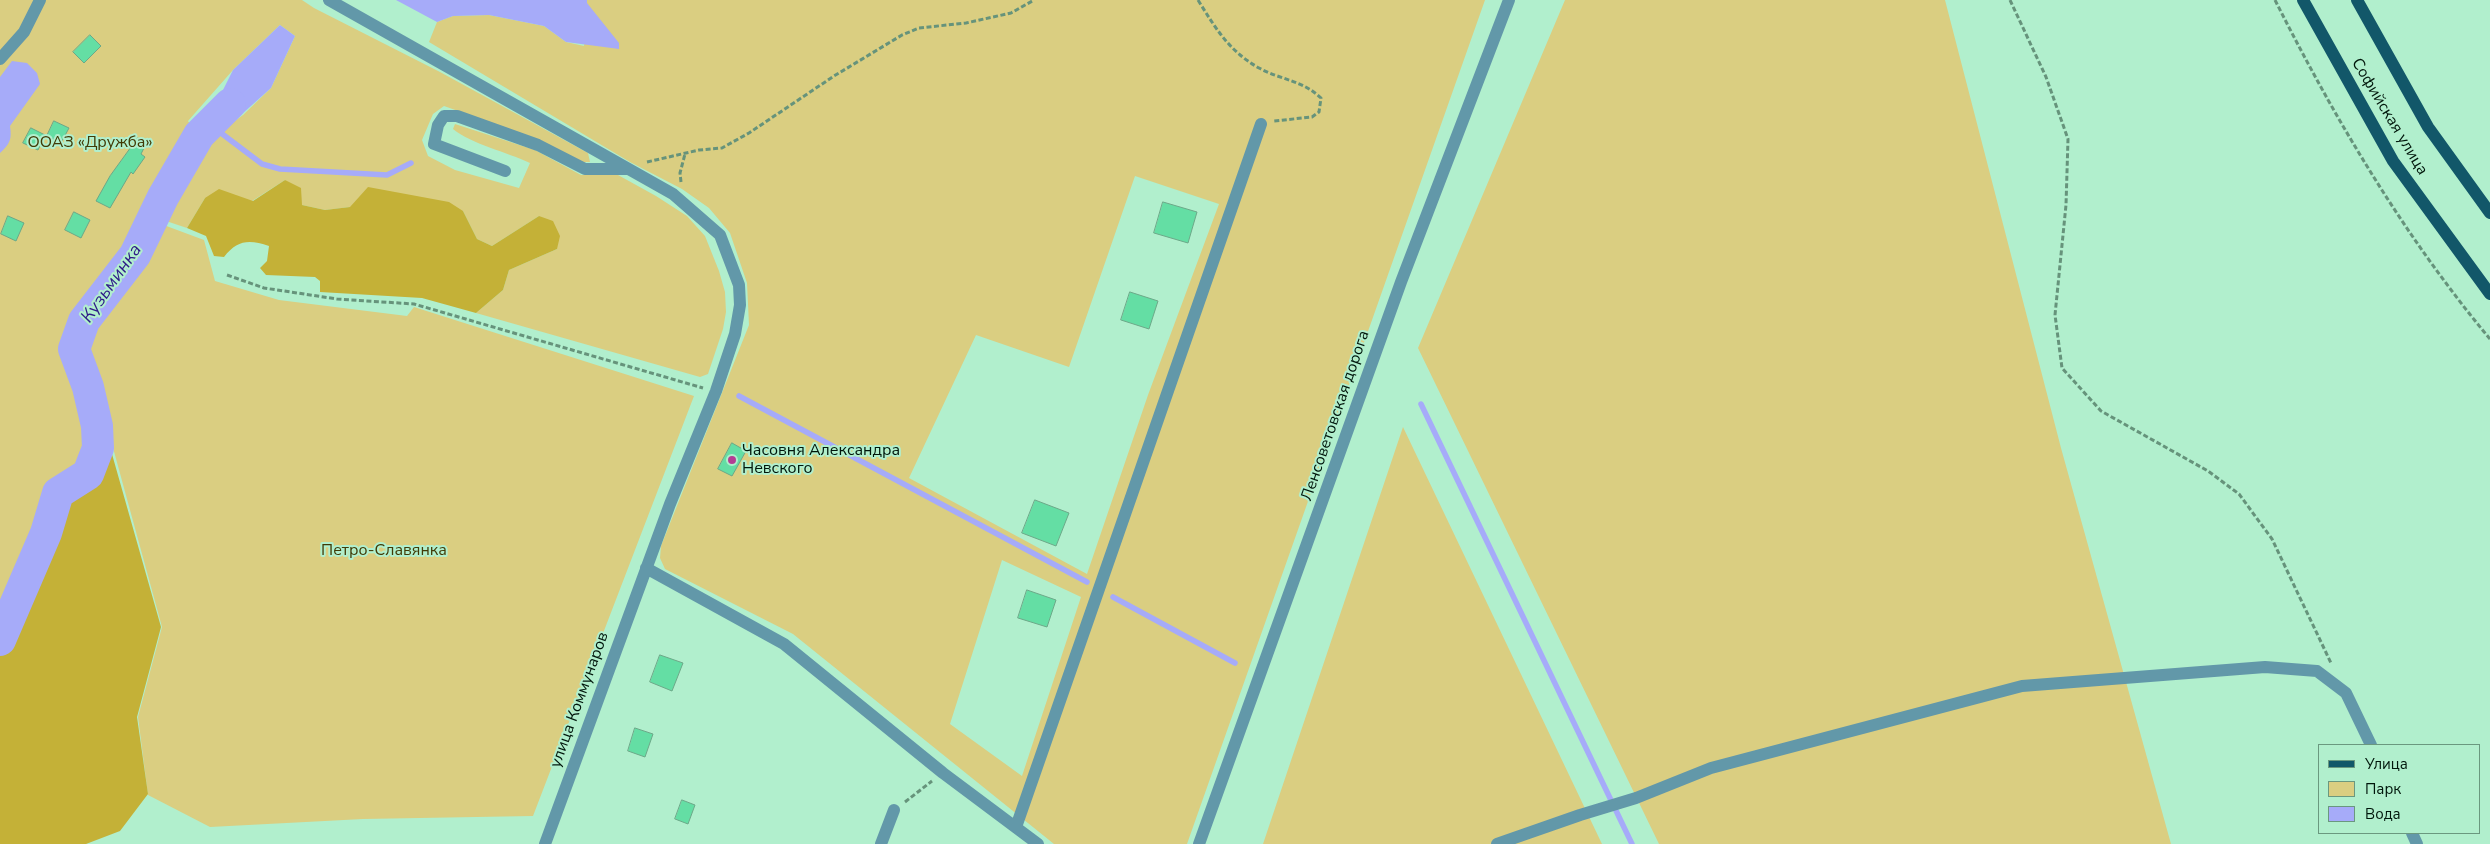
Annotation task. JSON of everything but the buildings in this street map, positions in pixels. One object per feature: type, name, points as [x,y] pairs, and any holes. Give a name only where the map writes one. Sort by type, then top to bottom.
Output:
[{"type":"main road","name":"Софийская улица","points":[[2303,0],[2393,161],[2490,294]]},
{"type":"main road","name":"Софийская улица","points":[[2357,0],[2428,126],[2490,213]]},
{"type":"street","points":[[0,59],[24,32],[40,0]]},
{"type":"street","name":"улица Коммунаров","points":[[329,0],[630,169],[683,202],[720,235],[739,286],[740,304],[735,334],[716,391],[646,568],[545,844]]},
{"type":"street","name":"Ленсоветовская дорога","points":[[1199,844],[1401,282],[1509,0]]},
{"type":"street","points":[[505,171],[434,144],[438,125],[444,116],[457,116],[538,145],[585,169],[630,169]]},
{"type":"street","points":[[1016,827],[1261,124]]},
{"type":"street","points":[[646,568],[784,644],[943,773],[1038,844]]},
{"type":"street","points":[[1497,844],[1636,798],[1711,768],[2022,686],[2265,667],[2317,670],[2346,693],[2370,744]]},
{"type":"street","points":[[881,844],[898,806]]},
{"type":"path","points":[[630,169],[650,161],[722,148],[749,133],[834,76],[902,35],[919,28],[966,23],[1011,13],[1034,0]]},
{"type":"path","points":[[1198,0],[1221,37],[1236,52],[1260,68],[1308,87],[1321,98],[1319,112],[1312,117],[1261,124]]},
{"type":"path","points":[[2010,0],[2046,77],[2068,139],[2066,205],[2055,314],[2062,368],[2101,411],[2208,471],[2239,494],[2272,539],[2334,667]]},
{"type":"path","points":[[2274,0],[2318,85],[2378,182],[2427,258],[2490,339]]},
{"type":"path","points":[[683,202],[680,173],[685,154]]},
{"type":"path","points":[[227,275],[273,289],[337,299],[414,304],[716,391]]},
{"type":"path","points":[[898,806],[936,779]]},
{"type":"green space","name":"ООАЗ «Дружба»","points":[[0,0],[302,0],[314,8],[440,72],[588,153],[590,162],[581,162],[540,140],[444,106],[433,114],[422,140],[428,156],[455,170],[519,188],[530,163],[469,139],[453,129],[455,124],[535,150],[581,175],[618,175],[687,216],[705,236],[725,292],[726,312],[723,329],[708,374],[700,377],[476,313],[503,290],[509,270],[557,249],[539,216],[492,246],[477,239],[463,211],[350,207],[325,210],[302,205],[285,180],[252,201],[205,198],[187,228],[163,220],[192,164],[220,132],[243,115],[271,88],[295,36],[280,25],[233,70],[188,121],[198,135],[163,197],[135,255],[84,321],[74,349],[88,387],[97,426],[98,448],[88,474],[58,493],[46,533],[0,640]]},
{"type":"green space","points":[[587,0],[1485,0],[1187,844],[1054,844],[793,634],[665,569],[660,558],[661,546],[749,325],[747,283],[730,233],[709,208],[682,189],[630,162],[429,42],[437,22],[453,16],[489,15],[544,26],[566,42],[584,46]],"holes":[[[1135,176],[1219,204],[1148,395],[1087,574],[909,478],[976,335],[1069,367]],[[1002,560],[1081,597],[1022,776],[950,724]]]},
{"type":"green space","points":[[1565,0],[1945,0],[2061,448],[2171,844],[1659,844],[1418,348]]},
{"type":"green space","name":"Петро-Славянка","points":[[161,224],[204,240],[215,281],[279,300],[407,316],[414,307],[694,396],[533,816],[363,819],[210,827],[148,795],[138,717],[162,627],[89,360],[95,323]]},
{"type":"green space","points":[[1403,427],[1602,844],[1263,844]]},
{"type":"shaded area","points":[[285,180],[301,188],[302,205],[325,210],[350,207],[368,187],[449,202],[463,211],[477,239],[492,246],[539,216],[553,221],[560,236],[557,249],[509,270],[503,290],[476,313],[422,298],[320,292],[320,281],[315,277],[266,275],[260,268],[267,261],[269,246],[255,242],[244,242],[234,247],[224,257],[214,256],[206,236],[187,228],[205,198],[219,189],[253,201]]},
{"type":"shaded area","points":[[108,440],[161,627],[137,717],[148,794],[120,831],[86,844],[0,844],[0,640],[46,533],[58,493],[88,474],[98,448]]},
{"type":"water","points":[[396,0],[587,0],[587,3],[619,43],[619,49],[566,42],[544,26],[489,15],[453,16],[437,22]]},
{"type":"water","points":[[280,25],[295,36],[271,88],[232,123],[215,127],[199,135],[202,123],[216,104],[233,70]]},
{"type":"water","points":[[12,61],[27,63],[37,73],[40,84],[10,126],[10,141],[0,153],[0,77]]},
{"type":"waterway","name":"Кузьминка","points":[[0,640],[46,533],[58,493],[88,474],[98,448],[97,426],[88,387],[74,349],[84,321],[135,255],[163,197],[199,135],[230,104]]},
{"type":"waterway","points":[[207,126],[217,130],[262,164],[280,169],[387,175],[411,163]]},
{"type":"waterway","points":[[739,396],[1087,582]]},
{"type":"waterway","points":[[1421,404],[1632,844]]},
{"type":"waterway","points":[[1113,597],[1235,663]]},
{"type":"place","name":"Часовня Александра Невского","points":[[732,460]]}]
